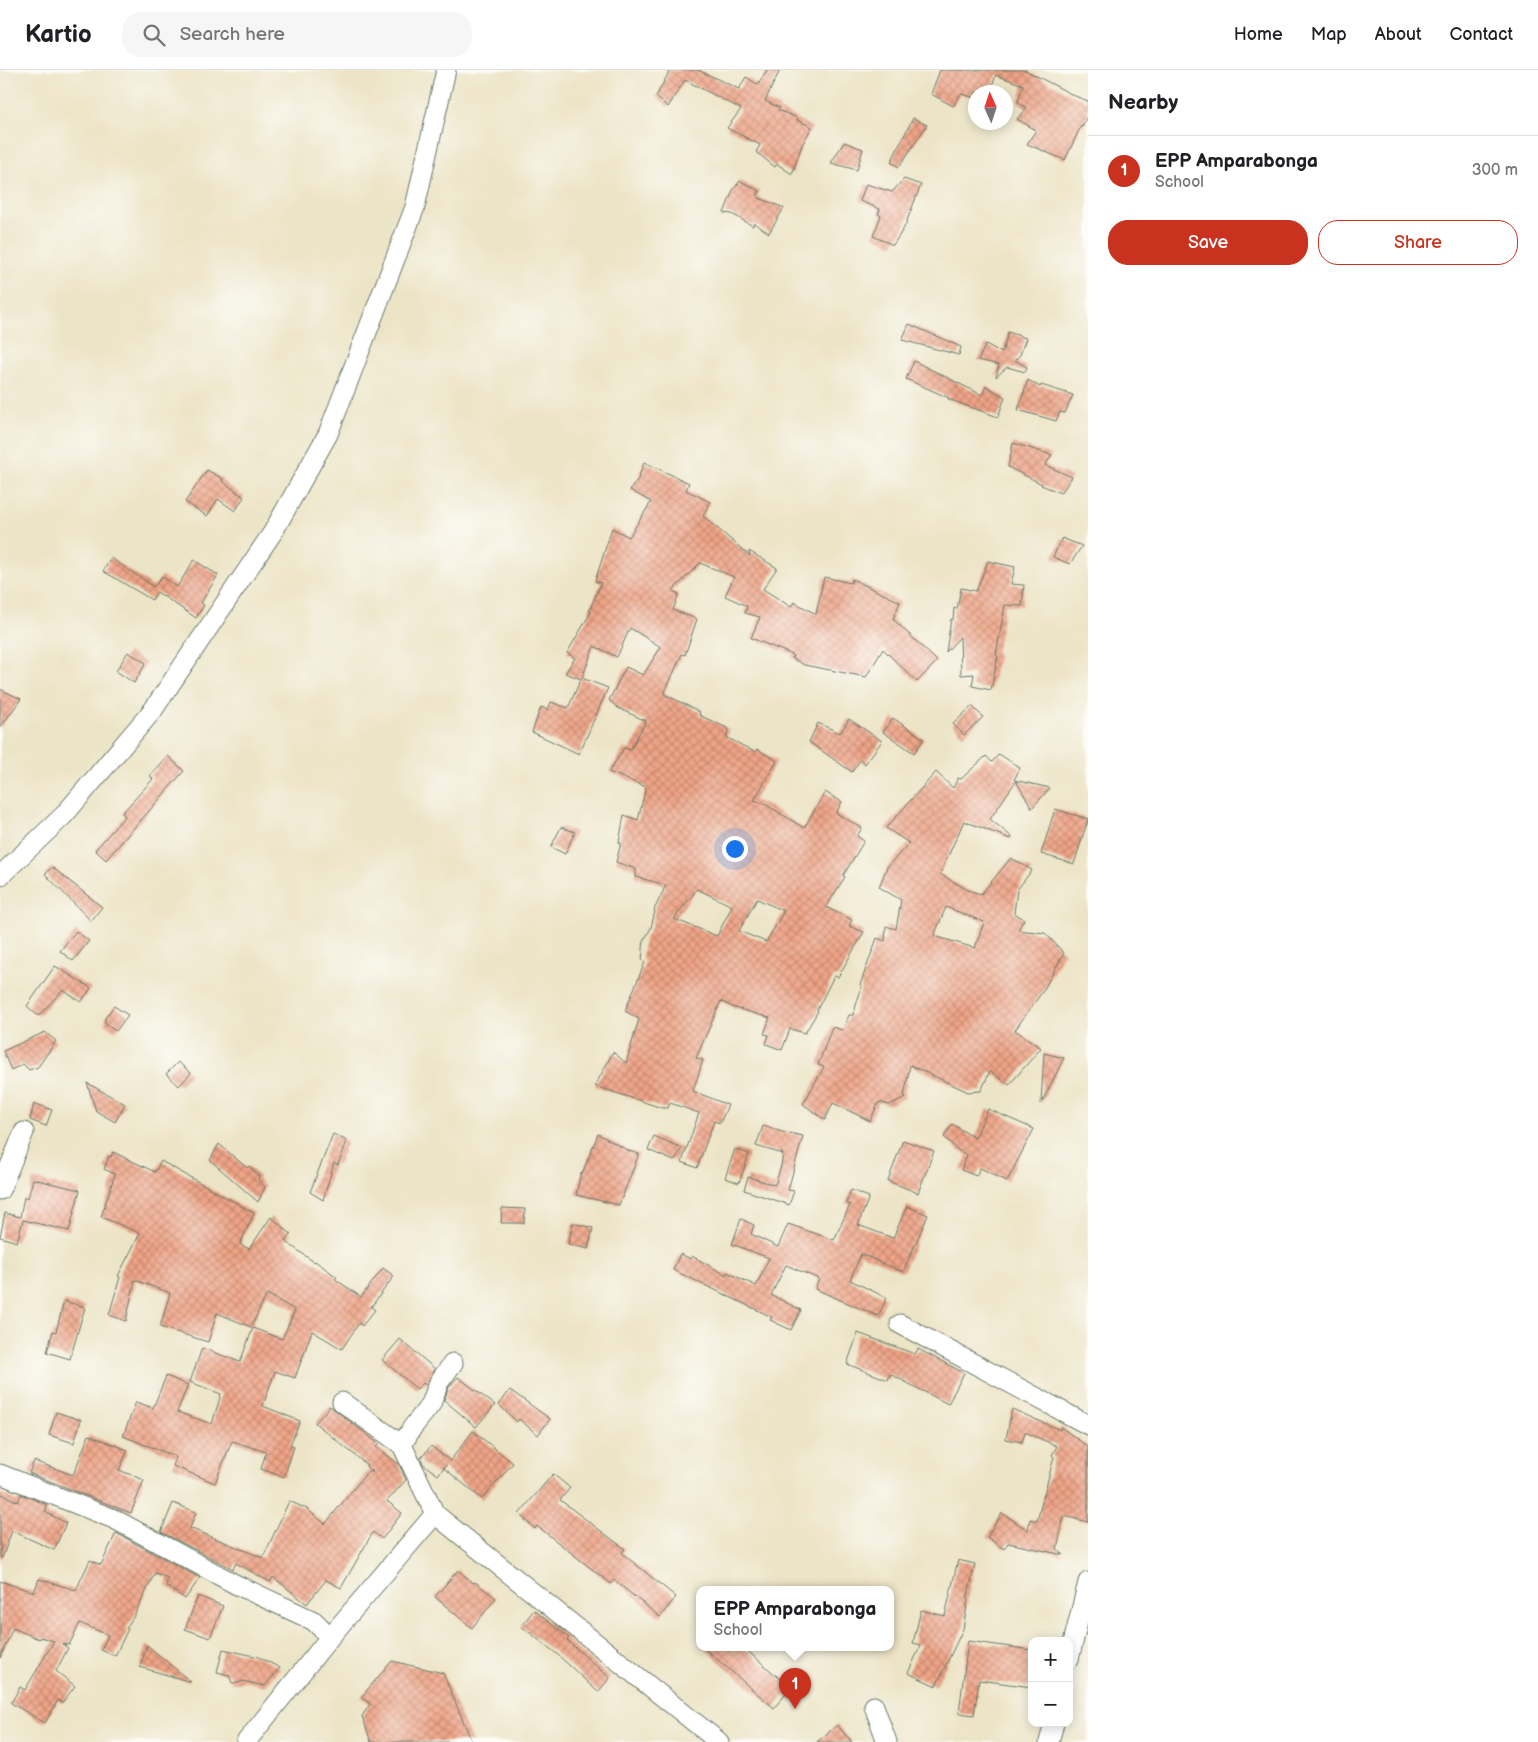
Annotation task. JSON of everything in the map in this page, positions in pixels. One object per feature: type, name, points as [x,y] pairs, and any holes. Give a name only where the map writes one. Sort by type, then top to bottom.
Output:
[{"type":"street","points":[[0,876],[64,816],[153,710],[273,532],[328,434],[415,207],[446,70]]},
{"type":"street","points":[[0,1190],[24,1132]]},
{"type":"street","points":[[900,1324],[1088,1426]]},
{"type":"street","points":[[402,1445],[412,1428],[431,1404],[439,1382],[453,1363]]},
{"type":"street","points":[[342,1402],[402,1445],[435,1514],[718,1742]]},
{"type":"street","points":[[0,1474],[114,1518],[235,1584],[314,1621],[330,1636]]},
{"type":"street","points":[[246,1742],[330,1636],[435,1514]]},
{"type":"street","points":[[1073,1643],[1088,1582]]},
{"type":"street","points":[[874,1706],[887,1742]]},
{"type":"street","points":[[1049,1742],[1053,1727]]},
{"type":"building","points":[[664,70],[698,70],[739,89],[746,77],[758,85],[767,70],[780,70],[765,101],[780,108],[778,110],[798,118],[797,120],[812,127],[802,145],[792,174],[777,164],[775,167],[756,152],[760,145],[727,128],[741,109],[685,80],[668,107],[656,97],[669,72]]},
{"type":"building","points":[[940,70],[1025,70],[1088,101],[1088,115],[1065,160],[1027,144],[1036,130],[1017,119],[1027,108],[1018,102],[1023,85],[996,75],[992,85],[968,85],[968,96],[961,94],[953,106],[931,94]]},
{"type":"building","points":[[913,118],[927,125],[899,167],[891,162]]},
{"type":"building","points":[[844,142],[863,149],[857,170],[831,163]]},
{"type":"building","points":[[904,179],[921,185],[904,228],[893,245],[873,236],[881,216],[878,214],[880,209],[860,201],[866,184],[892,192]]},
{"type":"building","points":[[740,181],[760,191],[757,197],[784,208],[769,233],[754,223],[753,226],[732,214],[724,213],[733,190]]},
{"type":"building","points":[[909,324],[961,347],[959,355],[902,340]]},
{"type":"building","points":[[1008,332],[1026,338],[1020,355],[1015,360],[1027,367],[1025,372],[1007,367],[996,377],[999,365],[978,360],[986,344],[1002,353]]},
{"type":"building","points":[[914,361],[982,395],[986,386],[1005,397],[998,417],[948,399],[906,379]]},
{"type":"building","points":[[1028,380],[1040,387],[1041,385],[1073,395],[1065,413],[1060,412],[1056,421],[1018,410]]},
{"type":"building","points":[[1013,443],[1052,455],[1045,465],[1072,477],[1061,493],[1041,485],[1008,467]]},
{"type":"building","points":[[644,462],[689,483],[686,490],[710,502],[703,516],[750,556],[749,551],[777,568],[763,589],[791,607],[794,602],[816,614],[824,577],[851,583],[852,579],[900,602],[893,619],[937,661],[917,682],[883,649],[866,677],[804,665],[792,658],[793,655],[751,638],[760,617],[745,613],[747,606],[725,596],[734,577],[700,563],[672,591],[679,594],[673,610],[697,619],[685,655],[682,654],[664,694],[700,712],[699,715],[729,729],[726,737],[755,752],[757,749],[777,761],[754,800],[765,804],[804,828],[825,792],[842,802],[836,813],[862,828],[857,836],[864,841],[826,907],[852,920],[849,926],[864,932],[838,977],[834,976],[818,1011],[805,1033],[790,1029],[782,1050],[766,1044],[769,1035],[764,1034],[770,1018],[732,1007],[721,1001],[696,1058],[703,1060],[693,1091],[728,1105],[720,1123],[714,1121],[697,1168],[682,1162],[699,1113],[670,1103],[668,1108],[662,1108],[595,1086],[613,1052],[626,1063],[639,1019],[625,1011],[645,962],[642,960],[644,938],[651,928],[654,910],[666,885],[636,877],[636,869],[616,862],[621,843],[619,843],[624,815],[638,820],[646,787],[609,772],[624,748],[630,750],[646,721],[618,708],[609,700],[626,667],[643,675],[661,647],[630,628],[617,657],[594,646],[582,678],[608,688],[579,754],[532,732],[541,707],[548,710],[551,702],[568,708],[581,679],[565,673],[575,658],[567,653],[591,612],[589,611],[601,583],[595,581],[612,528],[629,537],[651,502],[630,490],[638,479]],"holes":[[[697,889],[732,906],[717,936],[674,919]],[[757,899],[784,911],[766,942],[739,931]]]},
{"type":"building","points":[[207,470],[223,479],[222,481],[244,497],[235,511],[218,499],[207,516],[185,502]]},
{"type":"building","points":[[1062,538],[1082,546],[1070,564],[1053,557]]},
{"type":"building","points":[[111,558],[154,587],[162,576],[177,587],[194,560],[218,575],[201,603],[204,605],[196,618],[157,592],[152,600],[103,571]]},
{"type":"building","points":[[988,561],[1015,567],[1011,584],[1024,585],[1022,606],[1005,605],[991,690],[972,686],[974,674],[961,675],[960,637],[946,652],[951,619],[953,620],[954,608],[957,609],[961,588],[976,591]]},
{"type":"building","points":[[128,652],[146,663],[134,683],[116,671]]},
{"type":"building","points":[[0,689],[21,699],[0,728]]},
{"type":"building","points":[[972,706],[983,717],[964,735],[953,724]]},
{"type":"building","points":[[893,718],[924,739],[914,753],[883,732]]},
{"type":"building","points":[[849,719],[882,741],[865,764],[860,760],[852,772],[809,742],[818,723],[840,733]]},
{"type":"building","points":[[999,754],[1020,768],[1014,780],[1050,788],[1032,808],[1016,781],[990,819],[1012,837],[1011,839],[964,821],[940,874],[968,890],[981,894],[1011,858],[1032,870],[1017,890],[1014,913],[1024,919],[1018,930],[1045,933],[1064,953],[1043,991],[1015,1030],[1041,1048],[1009,1085],[990,1071],[981,1091],[968,1092],[910,1065],[904,1096],[906,1097],[889,1105],[879,1102],[870,1121],[833,1103],[825,1120],[803,1104],[824,1067],[818,1065],[832,1027],[843,1030],[849,1015],[853,1015],[862,986],[860,985],[877,938],[885,941],[886,926],[896,929],[901,900],[879,887],[887,867],[909,843],[886,828],[936,772],[953,788],[958,778],[961,779],[986,756],[992,762]],"holes":[[[946,907],[984,922],[975,948],[934,936]]]},
{"type":"building","points":[[168,756],[184,771],[106,860],[95,850],[125,816],[122,813],[153,779],[150,776]]},
{"type":"building","points":[[1055,809],[1088,819],[1074,864],[1041,854]]},
{"type":"building","points":[[561,827],[575,832],[565,854],[551,847]]},
{"type":"building","points":[[52,867],[102,907],[91,921],[45,874]]},
{"type":"building","points":[[76,931],[89,941],[73,961],[60,951]]},
{"type":"building","points":[[55,966],[91,988],[81,1002],[63,990],[38,1016],[27,1006]]},
{"type":"building","points":[[114,1006],[128,1015],[116,1031],[105,1024],[105,1018]]},
{"type":"building","points":[[45,1032],[56,1041],[38,1067],[29,1070],[23,1064],[11,1070],[3,1051]]},
{"type":"building","points":[[1044,1053],[1064,1058],[1041,1104]]},
{"type":"building","points":[[178,1062],[191,1073],[179,1086],[166,1074]]},
{"type":"building","points":[[87,1083],[125,1104],[115,1122],[96,1111]]},
{"type":"building","points":[[34,1103],[52,1110],[46,1126],[30,1120]]},
{"type":"building","points":[[988,1109],[1034,1129],[1007,1181],[980,1168],[976,1176],[961,1170],[967,1155],[958,1150],[944,1137],[952,1124],[975,1138]]},
{"type":"building","points":[[763,1126],[803,1136],[788,1190],[794,1191],[789,1205],[744,1190],[748,1177],[775,1185],[781,1166],[783,1154],[756,1146]]},
{"type":"building","points":[[333,1134],[347,1141],[338,1165],[334,1163],[323,1200],[310,1192]]},
{"type":"building","points":[[598,1134],[629,1151],[639,1154],[619,1205],[576,1195],[581,1173]]},
{"type":"building","points":[[654,1136],[682,1148],[674,1161],[648,1150]]},
{"type":"building","points":[[903,1140],[934,1151],[918,1193],[888,1181]]},
{"type":"building","points":[[219,1144],[247,1168],[249,1166],[259,1177],[258,1179],[265,1187],[258,1202],[210,1160]]},
{"type":"building","points":[[735,1149],[749,1154],[739,1183],[725,1178]]},
{"type":"building","points":[[113,1152],[155,1172],[161,1161],[254,1213],[240,1244],[249,1249],[271,1217],[291,1234],[285,1241],[337,1277],[335,1279],[361,1297],[383,1268],[394,1276],[371,1307],[375,1310],[362,1326],[359,1323],[342,1349],[312,1331],[295,1378],[275,1371],[263,1406],[300,1421],[290,1445],[294,1447],[284,1477],[261,1469],[266,1452],[232,1441],[215,1483],[173,1466],[176,1457],[123,1436],[136,1402],[153,1408],[166,1376],[188,1385],[177,1412],[212,1424],[221,1394],[190,1382],[202,1348],[240,1362],[253,1328],[282,1339],[295,1310],[267,1294],[251,1327],[217,1313],[208,1342],[160,1327],[170,1293],[135,1280],[126,1321],[109,1315],[120,1277],[118,1276],[140,1233],[101,1217],[115,1174],[104,1169],[109,1156],[111,1157]]},
{"type":"building","points":[[33,1179],[80,1190],[69,1231],[23,1220],[17,1242],[0,1237],[5,1213],[20,1217],[24,1197],[28,1198]]},
{"type":"building","points":[[851,1190],[869,1197],[858,1225],[893,1238],[907,1206],[928,1215],[903,1272],[861,1254],[850,1280],[887,1298],[878,1316],[815,1289],[819,1279],[786,1265],[771,1295],[801,1310],[791,1330],[770,1320],[772,1317],[673,1270],[680,1254],[691,1259],[692,1256],[726,1275],[727,1272],[756,1286],[769,1258],[732,1244],[741,1219],[754,1225],[751,1234],[778,1247],[788,1224],[834,1240],[850,1205],[846,1203]]},
{"type":"building","points":[[502,1208],[525,1209],[524,1223],[501,1223]]},
{"type":"building","points":[[573,1223],[593,1228],[588,1249],[568,1244]]},
{"type":"building","points":[[64,1301],[85,1307],[70,1359],[47,1352],[53,1331],[56,1332]]},
{"type":"building","points":[[858,1333],[915,1354],[918,1349],[964,1373],[948,1404],[890,1374],[888,1380],[847,1364]]},
{"type":"building","points":[[400,1339],[435,1369],[426,1385],[423,1383],[417,1389],[382,1360]]},
{"type":"building","points":[[458,1377],[495,1405],[476,1427],[444,1400],[449,1387]]},
{"type":"building","points":[[510,1390],[550,1419],[538,1435],[519,1419],[517,1422],[499,1405]]},
{"type":"building","points":[[330,1406],[379,1444],[376,1447],[399,1464],[406,1480],[387,1501],[402,1513],[382,1539],[373,1532],[341,1588],[326,1580],[307,1604],[273,1577],[270,1582],[236,1563],[233,1569],[161,1532],[173,1503],[196,1512],[190,1528],[263,1558],[289,1501],[307,1509],[325,1524],[368,1471],[373,1472],[315,1423]]},
{"type":"building","points":[[1012,1409],[1060,1430],[1061,1427],[1088,1447],[1088,1522],[1064,1516],[1057,1549],[1064,1555],[1008,1543],[1004,1549],[987,1537],[1002,1513],[1028,1530],[1030,1519],[1037,1521],[1054,1457],[1052,1455],[1057,1446],[1025,1432],[1022,1442],[1006,1439]]},
{"type":"building","points":[[56,1412],[81,1420],[74,1443],[49,1435]]},
{"type":"building","points":[[473,1431],[513,1463],[482,1499],[444,1468],[446,1465],[438,1475],[423,1464],[421,1458],[431,1446],[450,1461]]},
{"type":"building","points":[[89,1435],[128,1450],[119,1470],[144,1480],[131,1513],[29,1473],[34,1461],[73,1475]]},
{"type":"building","points":[[553,1474],[570,1488],[560,1500],[625,1549],[622,1553],[676,1597],[660,1617],[614,1580],[611,1584],[537,1526],[535,1529],[519,1514]]},
{"type":"building","points":[[0,1493],[18,1502],[21,1494],[47,1505],[45,1512],[66,1523],[54,1550],[12,1531],[2,1558],[0,1558]]},
{"type":"building","points":[[116,1533],[200,1578],[185,1599],[166,1586],[168,1578],[155,1573],[126,1628],[128,1629],[115,1656],[101,1650],[108,1635],[80,1623],[69,1645],[62,1644],[68,1648],[56,1671],[75,1686],[62,1703],[58,1700],[45,1723],[11,1703],[20,1687],[25,1690],[54,1641],[40,1637],[39,1639],[13,1628],[0,1658],[0,1581],[34,1592],[39,1579],[76,1590],[90,1560],[101,1565]]},
{"type":"building","points":[[958,1560],[975,1564],[967,1599],[963,1629],[936,1686],[908,1673],[921,1645],[913,1643],[921,1610],[945,1616]]},
{"type":"building","points":[[458,1570],[473,1583],[475,1582],[496,1598],[472,1628],[435,1597]]},
{"type":"building","points":[[198,1596],[223,1606],[210,1638],[185,1629]]},
{"type":"building","points":[[534,1610],[569,1638],[567,1640],[610,1678],[598,1692],[557,1654],[521,1626]]},
{"type":"building","points":[[968,1641],[1028,1649],[1028,1686],[979,1680],[974,1715],[959,1713]]},
{"type":"building","points":[[147,1645],[191,1682],[140,1667]]},
{"type":"building","points":[[223,1649],[259,1657],[280,1668],[265,1686],[242,1681],[232,1683],[229,1675],[217,1672]]},
{"type":"building","points":[[708,1651],[748,1651],[791,1688],[774,1708]]},
{"type":"building","points":[[392,1661],[443,1673],[472,1742],[371,1742],[362,1716],[370,1704],[361,1697]]},
{"type":"building","points":[[837,1725],[852,1742],[817,1742]]},
{"type":"place","name":"EPP Amparabonga","points":[[795,1709]]}]
